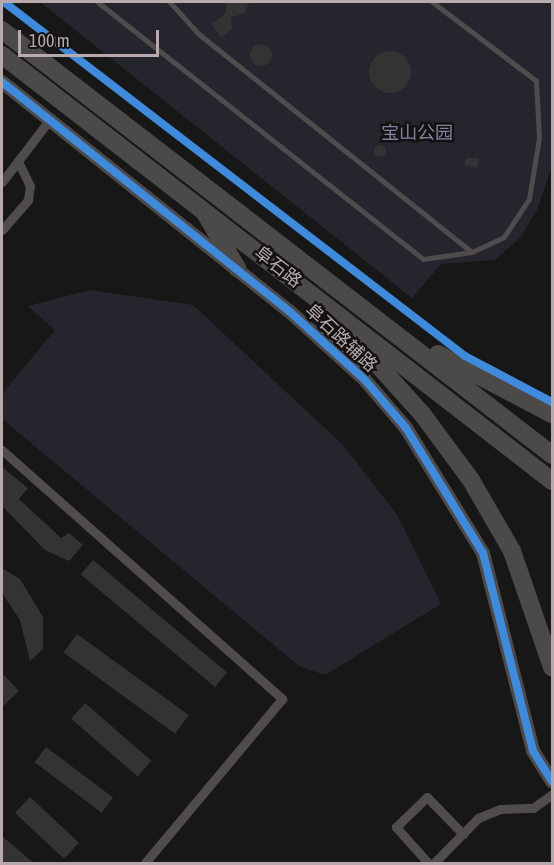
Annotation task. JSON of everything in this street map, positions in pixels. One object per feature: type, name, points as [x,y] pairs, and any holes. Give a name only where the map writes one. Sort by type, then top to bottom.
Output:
[{"type":"highway","name":"阜石路","points":[[2,30],[552,455]]},
{"type":"highway","name":"阜石路","points":[[2,54],[548,479]]},
{"type":"highway","points":[[202,208],[237,268]]},
{"type":"highway","points":[[315,296],[423,415],[471,480],[512,551],[552,667]]},
{"type":"highway","points":[[359,306],[471,374],[552,414]]},
{"type":"main road","name":"阜石路辅路","points":[[2,82],[237,268],[365,380],[432,470],[483,553],[533,751],[552,781]]},
{"type":"street","points":[[2,182],[50,119]]},
{"type":"street","points":[[2,230],[28,200],[30,186],[18,161]]},
{"type":"street","points":[[2,450],[282,699],[144,864]]},
{"type":"street","points":[[463,834],[427,797],[396,827],[431,864],[463,834],[478,818],[500,809],[533,808],[552,794]]},
{"type":"lane","points":[[98,2],[423,259],[472,252],[504,237],[529,199],[539,138],[536,81],[432,2]]},
{"type":"lane","points":[[170,2],[199,34],[472,252]]},
{"type":"green space","name":"宝山公园","points":[[40,2],[552,2],[552,166],[537,210],[521,237],[495,260],[441,264],[412,298]]},
{"type":"green space","points":[[90,290],[193,305],[343,445],[398,516],[441,604],[325,675],[299,666],[2,419],[2,394],[55,330],[28,306]]},
{"type":"building","points":[[226,2],[249,2],[244,14],[231,17],[232,29],[221,37],[211,24],[226,13]]},
{"type":"building","points":[[261,44],[269,47],[272,55],[269,63],[261,66],[253,63],[250,55],[253,47]]},
{"type":"building","points":[[390,51],[398,52],[405,57],[410,64],[410,80],[405,87],[398,92],[390,93],[382,92],[375,87],[370,80],[369,72],[370,64],[375,57],[382,52]]},
{"type":"building","points":[[382,145],[386,151],[382,157],[378,157],[374,149]]},
{"type":"building","points":[[466,158],[479,158],[477,168],[464,165]]},
{"type":"building","points":[[2,467],[28,488],[19,499],[61,538],[69,533],[83,545],[69,561],[45,550],[2,506]]},
{"type":"building","points":[[93,560],[227,672],[215,687],[81,575]]},
{"type":"building","points":[[2,568],[20,579],[43,617],[43,649],[30,661],[20,620],[2,593]]},
{"type":"building","points":[[77,634],[189,715],[175,734],[63,653]]},
{"type":"building","points":[[2,673],[19,691],[2,707]]},
{"type":"building","points":[[85,703],[151,761],[138,777],[71,719]]},
{"type":"building","points":[[46,747],[113,798],[102,813],[35,762]]},
{"type":"building","points":[[30,797],[79,843],[64,859],[15,813]]},
{"type":"building","points":[[2,836],[35,864],[2,864]]},
{"type":"cycle path","points":[[4,2],[465,356],[552,402]]},
{"type":"cycle path","points":[[2,82],[289,311],[365,380],[406,428],[483,553],[533,751],[552,781]]}]
